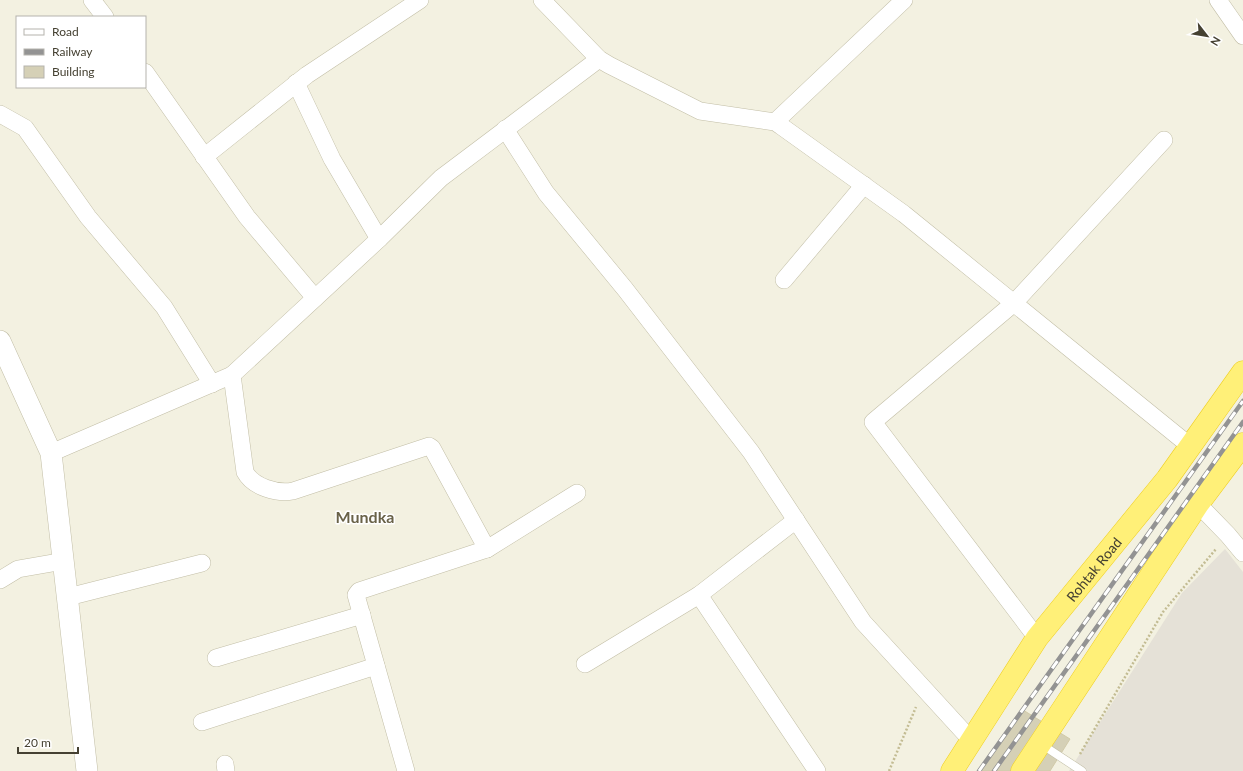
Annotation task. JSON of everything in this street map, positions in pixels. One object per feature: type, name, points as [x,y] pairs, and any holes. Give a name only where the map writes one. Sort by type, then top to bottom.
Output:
[{"type":"highway","name":"Rohtak Road","points":[[952,771],[1037,638],[1167,479],[1243,372]]},
{"type":"highway","points":[[1022,771],[1198,504],[1243,444]]},
{"type":"street","points":[[92,0],[104,16]]},
{"type":"street","points":[[204,157],[296,83],[420,0],[425,2],[435,0]]},
{"type":"street","points":[[542,0],[599,59],[700,111],[775,122],[904,214],[1190,446]]},
{"type":"street","points":[[775,122],[904,0]]},
{"type":"street","points":[[1218,0],[1243,36]]},
{"type":"street","points":[[51,453],[232,376],[379,239],[441,178],[599,59]]},
{"type":"street","points":[[146,73],[247,217],[315,298]]},
{"type":"street","points":[[296,83],[332,159],[379,239]]},
{"type":"street","points":[[0,114],[25,128],[88,217],[164,308],[212,384]]},
{"type":"street","points":[[505,129],[546,193],[626,289],[746,446],[863,622],[971,740]]},
{"type":"street","points":[[1037,638],[873,422],[1014,303],[1164,140]]},
{"type":"street","points":[[784,280],[864,185]]},
{"type":"street","points":[[0,341],[51,453],[87,771]]},
{"type":"street","points":[[232,376],[245,472],[253,482],[281,492],[293,491],[429,446],[432,448],[486,549]]},
{"type":"street","points":[[406,771],[362,615],[356,601],[356,595],[360,591],[486,549],[578,493]]},
{"type":"street","points":[[1198,504],[1243,553]]},
{"type":"street","points":[[585,664],[699,595],[796,520]]},
{"type":"street","points":[[0,580],[18,569],[64,561]]},
{"type":"street","points":[[68,597],[202,563]]},
{"type":"street","points":[[699,595],[817,771]]},
{"type":"street","points":[[216,658],[362,615]]},
{"type":"street","points":[[202,722],[376,666]]},
{"type":"lane","points":[[1050,750],[1082,771]]},
{"type":"path","points":[[1073,765],[1163,612],[1228,535]]},
{"type":"path","points":[[889,771],[924,688]]},
{"type":"shaded area","points":[[1225,549],[1243,572],[1243,771],[1069,771],[1182,593]]},
{"type":"building","points":[[1023,710],[1070,739],[1050,771],[980,771]]},
{"type":"railway","points":[[979,771],[1243,401]]},
{"type":"railway","points":[[994,771],[1243,422]]},
{"type":"district","name":"Mundka","points":[[365,516]]}]
